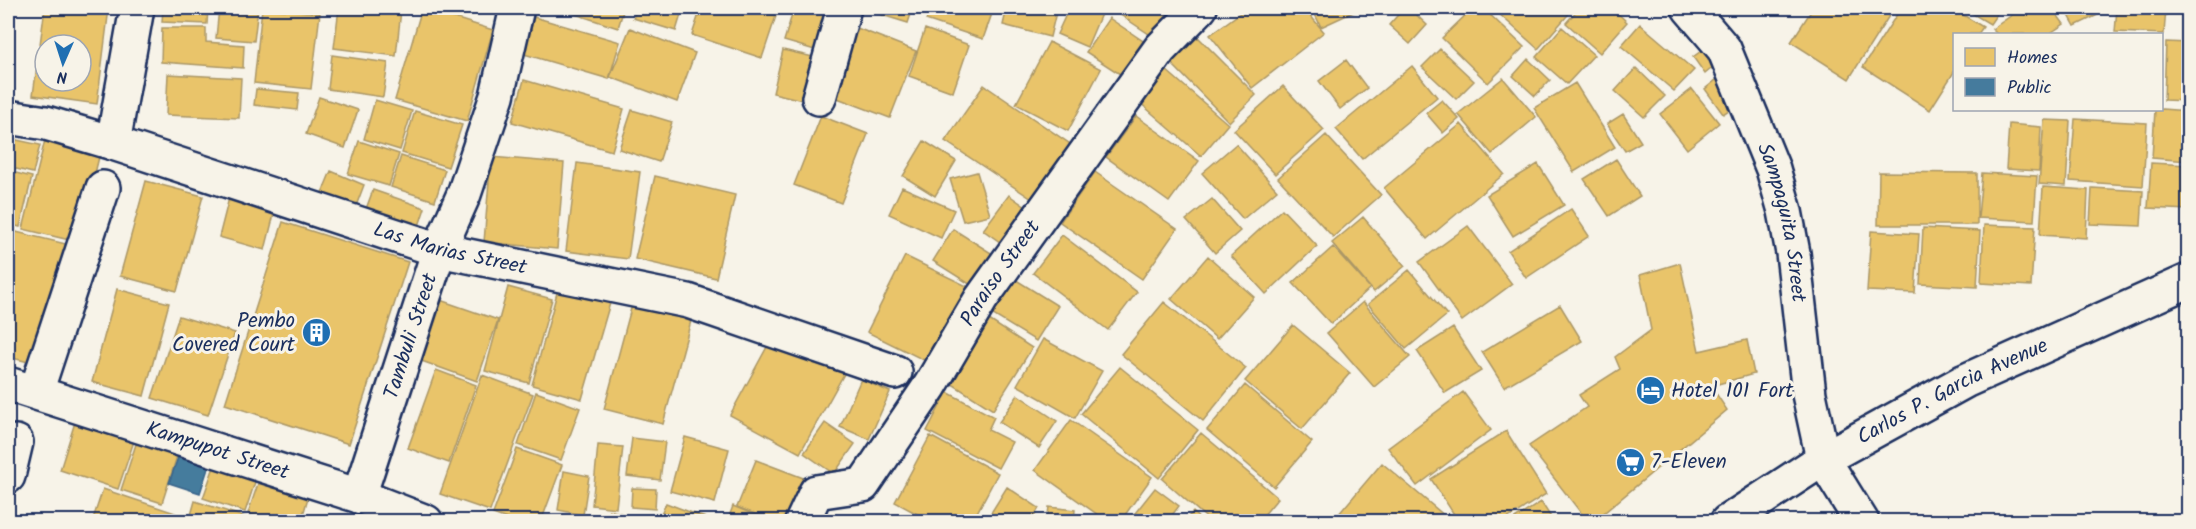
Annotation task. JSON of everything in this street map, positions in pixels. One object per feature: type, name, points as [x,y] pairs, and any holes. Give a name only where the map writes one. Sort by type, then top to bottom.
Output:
[{"type":"street","points":[[113,144],[137,8]]},
{"type":"street","name":"Tambuli Street","points":[[359,496],[439,250],[464,194],[497,96],[517,8]]},
{"type":"street","points":[[819,98],[844,8]]},
{"type":"street","name":"Paraiso Street","points":[[802,522],[816,492],[862,485],[930,386],[981,298],[1160,49],[1200,8]]},
{"type":"street","name":"Sampaguita Street","points":[[1689,8],[1724,49],[1773,169],[1785,211],[1793,254],[1809,394],[1823,459],[1855,511]]},
{"type":"street","name":"Las Marias Street","points":[[8,117],[46,123],[439,250],[688,301],[894,372]]},
{"type":"street","points":[[22,388],[103,188]]},
{"type":"street","name":"Carlos P. Garcia Avenue","points":[[1738,519],[1823,459],[1965,381],[2188,281]]},
{"type":"street","name":"Kampupot Street","points":[[22,388],[359,496],[426,522]]},
{"type":"street","points":[[8,476],[16,442]]},
{"type":"building: Homes","points":[[45,8],[109,8],[97,104],[33,95],[33,93],[93,93],[93,33],[42,33]]},
{"type":"building: Homes","points":[[163,8],[208,8],[207,24],[162,22]]},
{"type":"building: Homes","points":[[219,8],[258,8],[254,41],[216,38]]},
{"type":"building: Homes","points":[[262,8],[320,13],[311,89],[254,83]]},
{"type":"building: Homes","points":[[339,8],[401,10],[396,56],[334,48]]},
{"type":"building: Homes","points":[[422,8],[493,30],[467,121],[395,100]]},
{"type":"building: Homes","points":[[457,8],[496,8],[495,13]]},
{"type":"building: Homes","points":[[557,8],[624,8],[618,28]]},
{"type":"building: Homes","points":[[637,8],[683,8],[676,31],[633,18]]},
{"type":"building: Homes","points":[[701,8],[750,8],[776,16],[762,58],[692,35]]},
{"type":"building: Homes","points":[[794,8],[835,8],[822,52],[784,41]]},
{"type":"building: Homes","points":[[859,8],[913,8],[908,23]]},
{"type":"building: Homes","points":[[931,8],[994,8],[983,39],[926,20]]},
{"type":"building: Homes","points":[[1007,8],[1057,8],[1050,37],[1003,25]]},
{"type":"building: Homes","points":[[1069,8],[1084,8],[1101,14],[1087,47],[1057,34]]},
{"type":"building: Homes","points":[[1110,8],[1177,8],[1155,38]]},
{"type":"building: Homes","points":[[1247,8],[1304,8],[1324,32],[1252,88],[1210,35]]},
{"type":"building: Homes","points":[[1312,8],[1362,8],[1321,27]]},
{"type":"building: Homes","points":[[1404,8],[1409,8],[1427,25],[1410,44],[1389,25]]},
{"type":"building: Homes","points":[[1473,8],[1483,8],[1524,47],[1488,83],[1442,38]]},
{"type":"building: Homes","points":[[1503,8],[1574,8],[1538,49],[1498,13]]},
{"type":"building: Homes","points":[[1579,8],[1612,8],[1627,22],[1600,53],[1566,23]]},
{"type":"building: Homes","points":[[1813,8],[1894,8],[1849,79],[1791,42]]},
{"type":"building: Homes","points":[[1901,8],[1952,8],[1983,27],[1979,33],[1953,33],[1953,74],[1930,110],[1863,67]]},
{"type":"building: Homes","points":[[1963,8],[2001,8],[1990,24]]},
{"type":"building: Homes","points":[[2022,8],[2052,8],[2064,24],[2050,33],[1996,33],[1992,29]]},
{"type":"building: Homes","points":[[2065,8],[2112,8],[2075,26]]},
{"type":"building: Homes","points":[[2117,8],[2166,8],[2164,34],[2115,32]]},
{"type":"building: Homes","points":[[534,17],[620,42],[609,79],[524,54]]},
{"type":"building: Homes","points":[[1109,18],[1146,43],[1123,76],[1086,52]]},
{"type":"building: Homes","points":[[1640,24],[1694,70],[1674,91],[1621,46]]},
{"type":"building: Homes","points":[[1562,27],[1594,55],[1567,84],[1536,57]]},
{"type":"building: Homes","points":[[162,28],[206,28],[206,42],[244,45],[243,68],[161,62]]},
{"type":"building: Homes","points":[[630,28],[695,53],[677,102],[610,77]]},
{"type":"building: Homes","points":[[857,28],[916,51],[890,118],[832,96]]},
{"type":"building: Homes","points":[[925,29],[969,45],[953,92],[909,76]]},
{"type":"building: Homes","points":[[1198,37],[1256,95],[1229,122],[1171,63]]},
{"type":"building: Homes","points":[[1049,42],[1101,69],[1068,131],[1016,104]]},
{"type":"building: Homes","points":[[2166,42],[2188,43],[2188,101],[2164,100]]},
{"type":"building: Homes","points":[[1708,46],[1719,62],[1705,74],[1693,57]]},
{"type":"building: Homes","points":[[1440,49],[1474,81],[1456,99],[1422,67]]},
{"type":"building: Homes","points":[[783,50],[822,59],[811,102],[773,93]]},
{"type":"building: Homes","points":[[332,55],[388,63],[383,97],[328,89]]},
{"type":"building: Homes","points":[[1528,59],[1550,80],[1535,96],[1513,76]]},
{"type":"building: Homes","points":[[1346,60],[1367,88],[1340,109],[1319,81]]},
{"type":"building: Homes","points":[[1412,66],[1437,97],[1362,159],[1336,129]]},
{"type":"building: Homes","points":[[1636,68],[1665,96],[1644,117],[1615,91]]},
{"type":"building: Homes","points":[[1166,70],[1228,124],[1201,156],[1138,101]]},
{"type":"building: Homes","points":[[1727,71],[1740,103],[1723,114],[1705,89]]},
{"type":"building: Homes","points":[[168,74],[241,78],[239,118],[166,115]]},
{"type":"building: Homes","points":[[1503,78],[1536,117],[1492,154],[1458,114]]},
{"type":"building: Homes","points":[[524,80],[624,109],[612,151],[512,122]]},
{"type":"building: Homes","points":[[1575,83],[1615,147],[1574,172],[1534,108]]},
{"type":"building: Homes","points":[[984,85],[1079,150],[1041,205],[945,141]]},
{"type":"building: Homes","points":[[1283,86],[1324,130],[1275,174],[1234,130]]},
{"type":"building: Homes","points":[[256,89],[299,93],[297,110],[254,105]]},
{"type":"building: Homes","points":[[1692,89],[1719,123],[1687,149],[1660,114]]},
{"type":"building: Homes","points":[[319,97],[358,110],[345,148],[306,134]]},
{"type":"building: Homes","points":[[375,100],[412,111],[400,150],[364,139]]},
{"type":"building: Homes","points":[[1442,100],[1459,119],[1443,133],[1426,113]]},
{"type":"building: Homes","points":[[2163,109],[2188,111],[2188,161],[2152,158],[2155,111],[2163,111]]},
{"type":"building: Homes","points":[[632,110],[672,122],[659,162],[619,149]]},
{"type":"building: Homes","points":[[415,111],[462,125],[448,167],[402,153]]},
{"type":"building: Homes","points":[[1623,114],[1641,142],[1625,151],[1607,124]]},
{"type":"building: Homes","points":[[821,116],[868,134],[841,203],[794,185]]},
{"type":"building: Homes","points":[[1136,116],[1199,161],[1169,202],[1106,157]]},
{"type":"building: Homes","points":[[2075,119],[2147,123],[2143,186],[2070,181]]},
{"type":"building: Homes","points":[[2044,120],[2070,121],[2066,186],[2039,184]]},
{"type":"building: Homes","points":[[1461,124],[1504,174],[1427,239],[1384,188]]},
{"type":"building: Homes","points":[[2009,124],[2041,127],[2039,171],[2006,169]]},
{"type":"building: Homes","points":[[1326,135],[1381,195],[1333,237],[1278,178]]},
{"type":"building: Homes","points":[[8,138],[40,145],[33,173],[8,167]]},
{"type":"building: Homes","points":[[45,140],[100,153],[78,242],[23,229]]},
{"type":"building: Homes","points":[[359,141],[399,154],[389,186],[348,174]]},
{"type":"building: Homes","points":[[924,141],[956,161],[935,196],[903,176]]},
{"type":"building: Homes","points":[[1236,144],[1277,190],[1243,219],[1202,173]]},
{"type":"building: Homes","points":[[401,156],[445,170],[435,201],[391,187]]},
{"type":"building: Homes","points":[[491,157],[564,163],[557,249],[484,242]]},
{"type":"building: Homes","points":[[1616,159],[1640,196],[1609,216],[1584,179]]},
{"type":"building: Homes","points":[[577,163],[640,172],[628,259],[566,251]]},
{"type":"building: Homes","points":[[2151,163],[2188,165],[2188,210],[2148,208]]},
{"type":"building: Homes","points":[[1538,164],[1564,205],[1513,236],[1487,195]]},
{"type":"building: Homes","points":[[8,171],[32,177],[20,227],[8,224]]},
{"type":"building: Homes","points":[[331,171],[364,185],[353,214],[319,200]]},
{"type":"building: Homes","points":[[977,172],[990,215],[963,221],[950,179]]},
{"type":"building: Homes","points":[[1095,172],[1177,229],[1142,279],[1060,222]]},
{"type":"building: Homes","points":[[1879,172],[1977,173],[1977,225],[1878,225]]},
{"type":"building: Homes","points":[[1982,173],[2037,176],[2034,221],[1978,218]]},
{"type":"building: Homes","points":[[655,176],[735,195],[716,278],[635,259]]},
{"type":"building: Homes","points":[[146,181],[203,196],[177,291],[120,276]]},
{"type":"building: Homes","points":[[902,187],[954,210],[941,238],[889,214]]},
{"type":"building: Homes","points":[[2043,187],[2088,190],[2086,238],[2040,235]]},
{"type":"building: Homes","points":[[2092,188],[2143,191],[2141,226],[2090,224]]},
{"type":"building: Homes","points":[[373,190],[425,208],[416,235],[363,217]]},
{"type":"building: Homes","points":[[230,194],[276,206],[265,250],[219,237]]},
{"type":"building: Homes","points":[[1009,195],[1033,212],[1007,247],[983,230]]},
{"type":"building: Homes","points":[[1212,199],[1240,231],[1215,253],[1186,220]]},
{"type":"building: Homes","points":[[1282,209],[1317,246],[1266,294],[1231,256]]},
{"type":"building: Homes","points":[[1571,209],[1589,236],[1526,278],[1508,251]]},
{"type":"building: Homes","points":[[1363,217],[1405,266],[1374,292],[1332,243]]},
{"type":"building: Homes","name":"Pembo Covered Court","points":[[283,222],[408,262],[349,444],[225,404]]},
{"type":"building: Homes","points":[[1984,225],[2035,227],[2031,286],[1981,283]]},
{"type":"building: Homes","points":[[1468,226],[1512,284],[1462,321],[1419,262]]},
{"type":"building: Homes","points":[[1923,228],[1980,231],[1977,287],[1920,284]]},
{"type":"building: Homes","points":[[953,229],[999,258],[979,290],[933,261]]},
{"type":"building: Homes","points":[[8,230],[70,245],[41,365],[8,357]]},
{"type":"building: Homes","points":[[1871,231],[1919,234],[1915,293],[1867,291]]},
{"type":"building: Homes","points":[[1062,235],[1137,292],[1108,330],[1033,273]]},
{"type":"building: Homes","points":[[1333,247],[1370,288],[1331,324],[1293,283]]},
{"type":"building: Homes","points":[[905,256],[975,290],[936,366],[867,332]]},
{"type":"building: Homes","points":[[1208,256],[1254,297],[1217,339],[1171,299]]},
{"type":"building: Homes","name":"Hotel 101 Fort","points":[[1680,263],[1699,351],[1747,340],[1754,374],[1711,386],[1727,410],[1593,522],[1588,522],[1529,446],[1587,407],[1579,395],[1620,369],[1615,357],[1651,330],[1640,275]]},
{"type":"building: Homes","points":[[1409,270],[1447,315],[1406,349],[1368,304]]},
{"type":"building: Homes","points":[[1013,278],[1058,306],[1036,341],[990,313]]},
{"type":"building: Homes","points":[[508,287],[552,299],[529,383],[485,371]]},
{"type":"building: Homes","points":[[117,289],[169,303],[144,396],[92,382]]},
{"type":"building: Homes","points":[[558,289],[610,303],[582,399],[532,385]]},
{"type":"building: Homes","points":[[437,299],[498,320],[477,381],[416,359]]},
{"type":"building: Homes","points":[[633,301],[692,317],[663,424],[604,409]]},
{"type":"building: Homes","points":[[1164,302],[1246,368],[1203,421],[1121,354]]},
{"type":"building: Homes","points":[[1363,302],[1410,357],[1374,387],[1327,333]]},
{"type":"building: Homes","points":[[1560,305],[1582,341],[1504,387],[1482,352]]},
{"type":"building: Homes","points":[[179,316],[235,333],[208,415],[152,398]]},
{"type":"building: Homes","points":[[986,318],[1032,348],[993,410],[946,380]]},
{"type":"building: Homes","points":[[1293,325],[1350,373],[1302,429],[1245,381]]},
{"type":"building: Homes","points":[[1453,328],[1481,371],[1445,393],[1417,351]]},
{"type":"building: Homes","points":[[774,334],[845,372],[800,453],[730,415]]},
{"type":"building: Homes","points":[[1043,339],[1102,371],[1075,418],[1017,385]]},
{"type":"building: Homes","points":[[1120,367],[1198,430],[1159,478],[1081,414]]},
{"type":"building: Homes","points":[[436,370],[476,385],[449,463],[408,448]]},
{"type":"building: Homes","points":[[482,375],[533,394],[490,511],[440,494]]},
{"type":"building: Homes","points":[[861,379],[890,392],[869,439],[840,427]]},
{"type":"building: Homes","points":[[1245,385],[1312,442],[1274,487],[1207,430]]},
{"type":"building: Homes","points":[[536,392],[580,408],[561,460],[518,445]]},
{"type":"building: Homes","points":[[947,392],[994,417],[988,430],[1012,442],[998,468],[927,431]]},
{"type":"building: Homes","points":[[1463,392],[1491,430],[1417,486],[1388,448]]},
{"type":"building: Homes","points":[[1018,395],[1057,421],[1039,448],[999,422]]},
{"type":"building: Homes","points":[[76,419],[135,438],[118,489],[60,470]]},
{"type":"building: Homes","points":[[1071,420],[1152,477],[1120,522],[1108,522],[1035,470]]},
{"type":"building: Homes","points":[[825,423],[855,444],[834,474],[804,453]]},
{"type":"building: Homes","points":[[1506,431],[1546,494],[1502,522],[1459,522],[1431,479]]},
{"type":"building: Homes","points":[[1201,433],[1278,498],[1258,522],[1211,522],[1162,479]]},
{"type":"building: Homes","points":[[930,436],[998,473],[972,522],[932,522],[895,502]]},
{"type":"building: Homes","points":[[685,437],[729,449],[715,503],[670,491]]},
{"type":"building: Homes","points":[[138,438],[179,450],[162,503],[121,490]]},
{"type":"building: Homes","points":[[632,438],[665,442],[660,480],[627,476]]},
{"type":"building: Homes","points":[[598,445],[623,447],[616,508],[592,505]]},
{"type":"building: Homes","points":[[517,449],[562,465],[541,522],[515,522],[493,514]]},
{"type":"building: Homes","points":[[756,460],[806,479],[789,522],[775,522],[737,507]]},
{"type":"building: Homes","points":[[216,461],[258,473],[245,512],[203,498]]},
{"type":"building: Homes","points":[[1382,463],[1452,522],[1332,522]]},
{"type":"building: Homes","points":[[564,471],[589,476],[583,515],[558,510]]},
{"type":"building: Homes","points":[[262,472],[311,487],[301,522],[274,522],[248,513]]},
{"type":"building: Homes","points":[[1007,487],[1039,508],[1031,522],[998,522],[989,516]]},
{"type":"building: Homes","points":[[632,488],[656,489],[655,509],[631,507]]},
{"type":"building: Homes","points":[[1155,488],[1179,506],[1167,522],[1128,522]]},
{"type":"building: Homes","points":[[103,489],[175,513],[172,522],[92,522]]},
{"type":"building: Homes","points":[[195,501],[260,522],[189,522]]},
{"type":"building: Homes","points":[[1541,502],[1554,522],[1510,522]]},
{"type":"building: Homes","points":[[666,503],[716,522],[658,522]]},
{"type":"building: Homes","points":[[733,506],[772,522],[727,522]]},
{"type":"building: Homes","points":[[1049,507],[1075,510],[1074,522],[1047,522]]},
{"type":"building: Homes","points":[[609,510],[647,521],[606,522]]},
{"type":"building: Homes","points":[[1193,512],[1202,522],[1183,522]]},
{"type":"building: Public","points":[[181,449],[211,459],[200,493],[169,483]]},
{"type":"place","name":"Pembo Covered Court","points":[[316,333]]},
{"type":"place","name":"Hotel 101 Fort","points":[[1650,391]]},
{"type":"place","name":"7-Eleven","points":[[1630,462]]}]
